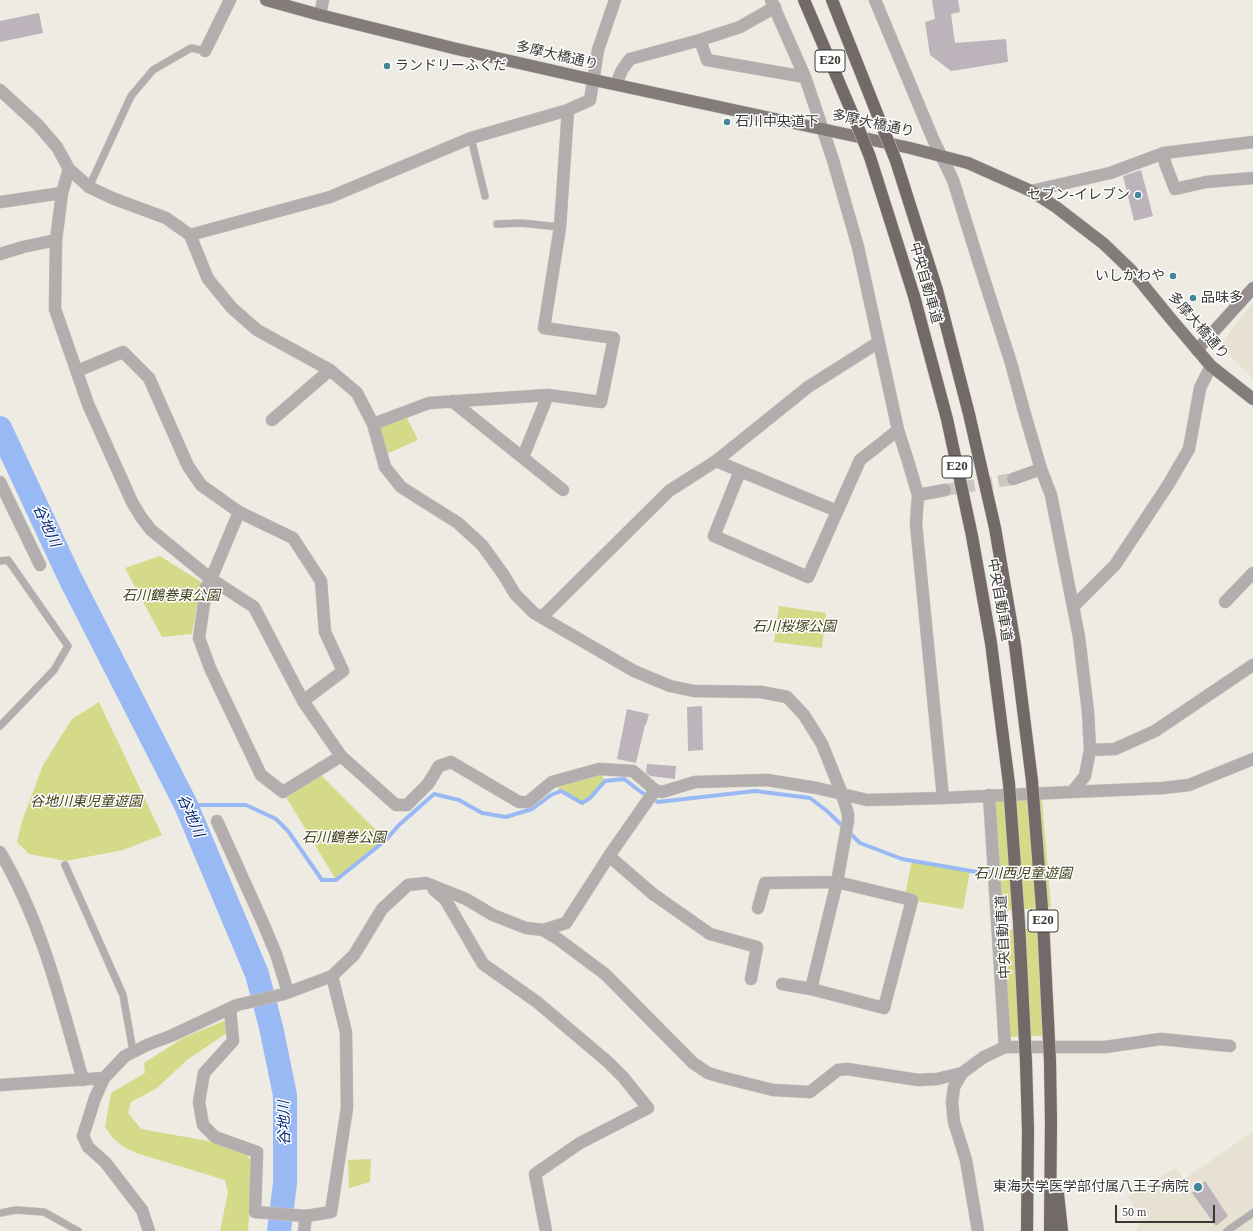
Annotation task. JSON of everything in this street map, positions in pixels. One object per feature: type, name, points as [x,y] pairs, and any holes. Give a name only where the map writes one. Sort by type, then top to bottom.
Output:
[{"type":"highway","name":"中央自動車道","points":[[804,0],[870,157],[914,296],[947,419],[972,536],[990,636],[1009,784],[1019,923],[1026,1062],[1028,1131],[1027,1231]]},
{"type":"highway","name":"中央自動車道","points":[[832,0],[896,161],[937,290],[969,414],[993,520],[1015,645],[1032,781],[1043,921],[1050,1061],[1050,1231]]},
{"type":"highway","points":[[1051,1122],[1062,1231]]},
{"type":"main road","name":"多摩大橋通り","points":[[266,0],[457,49],[940,155],[968,163],[1031,191],[1082,226],[1104,244],[1131,270],[1211,366],[1253,399]]},
{"type":"street","points":[[205,51],[230,0]]},
{"type":"street","points":[[320,15],[323,0]]},
{"type":"street","points":[[190,235],[330,197],[471,138],[568,110],[590,100],[598,50],[615,0]]},
{"type":"street","points":[[875,0],[940,155],[953,180],[1051,496],[1074,606],[1088,712],[1090,750],[1085,776],[1072,792]]},
{"type":"street","points":[[616,84],[622,70],[630,59],[700,40],[740,27],[773,4],[805,77],[833,160],[858,247],[898,430],[918,495],[916,524],[944,798]]},
{"type":"street","points":[[700,40],[707,60],[805,77]]},
{"type":"street","points":[[0,90],[38,126],[57,147],[69,169],[89,187],[112,198],[166,218],[190,235],[208,279],[232,308],[258,330],[330,370],[357,393],[373,424],[385,467],[400,487],[458,523],[482,545],[503,574],[515,594],[534,613],[634,671],[670,686],[694,691],[761,692],[787,697],[804,714],[822,744],[842,794],[848,814],[848,822],[837,882],[811,989]]},
{"type":"street","points":[[373,424],[429,403],[548,395],[601,402],[614,338],[544,328],[560,227],[568,110]]},
{"type":"street","points":[[1031,191],[1110,173],[1164,153],[1253,142]]},
{"type":"street","points":[[1164,153],[1165,163],[1175,189],[1206,182],[1253,178]]},
{"type":"street","points":[[69,169],[62,193],[56,240],[55,309],[88,404],[132,502],[151,530],[211,579],[254,607],[303,700],[341,756],[396,805],[407,805],[428,784],[439,766],[451,762],[518,802],[528,802],[552,782],[599,769],[633,771],[654,792],[662,792],[695,782],[767,780],[817,788],[867,800],[944,798],[1189,786],[1253,759]]},
{"type":"street","points":[[0,202],[62,193]]},
{"type":"street","points":[[0,254],[23,247],[56,240]]},
{"type":"street","points":[[1197,350],[1253,288]]},
{"type":"street","points":[[542,617],[669,491],[716,461],[808,387],[879,342]]},
{"type":"street","points":[[76,371],[122,352],[149,378],[188,466],[201,485],[239,512],[293,538],[321,581],[325,632],[343,671],[303,700]]},
{"type":"street","points":[[1074,606],[1114,565],[1168,485],[1189,449],[1200,388],[1211,366]]},
{"type":"street","points":[[272,420],[330,370]]},
{"type":"street","points":[[523,457],[548,395]]},
{"type":"street","points":[[452,401],[563,490]]},
{"type":"street","points":[[740,471],[714,536],[808,577],[836,511],[860,460],[898,430]]},
{"type":"street","points":[[716,461],[836,511]]},
{"type":"street","points":[[1013,479],[1042,469]]},
{"type":"street","points":[[0,482],[40,565]]},
{"type":"street","points":[[918,495],[945,490]]},
{"type":"street","points":[[239,512],[211,579],[205,589],[199,638],[210,668],[261,775],[282,792],[341,756]]},
{"type":"street","points":[[1225,602],[1253,573]]},
{"type":"street","points":[[1090,750],[1115,749],[1155,731],[1253,665]]},
{"type":"street","points":[[149,1231],[142,1210],[105,1162],[88,1147],[83,1136],[95,1098],[104,1078],[125,1056],[237,1005],[286,993],[332,976],[354,955],[382,909],[408,885],[426,884],[466,899],[493,915],[526,928],[543,930],[566,923],[609,856],[654,792]]},
{"type":"street","points":[[989,796],[1005,1047]]},
{"type":"street","points":[[217,821],[264,923],[276,954],[286,993]]},
{"type":"street","points":[[0,852],[12,872],[41,942],[54,980],[83,1080]]},
{"type":"street","points":[[609,856],[652,894],[710,934],[757,947],[751,979]]},
{"type":"street","points":[[758,908],[765,883],[837,882],[912,900],[884,1008],[811,989],[782,984]]},
{"type":"street","points":[[426,884],[446,899],[483,964],[537,1002],[608,1062],[623,1077],[648,1108],[580,1143],[535,1174],[546,1231]]},
{"type":"street","points":[[543,930],[558,939],[604,974],[693,1063],[708,1073],[773,1090],[810,1092],[838,1070],[847,1069],[918,1080],[937,1079],[962,1073],[984,1057],[1005,1047],[1105,1047],[1161,1039],[1230,1046]]},
{"type":"street","points":[[230,1008],[233,1041],[204,1073],[199,1102],[203,1125],[215,1137],[257,1152],[255,1212],[303,1216],[331,1212],[346,1108],[346,1032],[332,976]]},
{"type":"street","points":[[962,1073],[954,1087],[952,1102],[954,1122],[966,1160],[978,1231]]},
{"type":"street","points":[[0,1085],[104,1078]]},
{"type":"street","points":[[303,1216],[304,1231]]},
{"type":"street","points":[[303,1216],[308,1231]]},
{"type":"lane","points":[[89,187],[131,96],[153,70],[191,48],[205,51]]},
{"type":"lane","points":[[471,138],[485,196]]},
{"type":"lane","points":[[497,224],[521,222],[560,227]]},
{"type":"lane","points":[[0,561],[8,560],[68,646],[54,670],[0,726]]},
{"type":"lane","points":[[64,866],[123,995],[133,1052]]},
{"type":"lane","points":[[0,1213],[16,1210],[44,1212],[78,1231]]},
{"type":"lane","points":[[1227,1231],[1253,1213]]},
{"type":"shaded area","points":[[1253,303],[1253,379],[1221,346],[1234,326]]},
{"type":"shaded area","name":"東海大学医学部付属八王子病院","points":[[1253,1132],[1253,1231],[1135,1231],[1142,1218],[1127,1196],[1176,1168],[1184,1179]]},
{"type":"green space","points":[[404,412],[418,440],[382,456],[373,424]]},
{"type":"green space","name":"石川鶴巻東公園","points":[[160,556],[201,582],[192,634],[162,637],[125,568]]},
{"type":"green space","name":"石川桜塚公園","points":[[779,606],[826,613],[822,648],[774,642]]},
{"type":"green space","name":"谷地川東児童遊園","points":[[99,702],[162,835],[123,850],[66,861],[29,854],[17,842],[22,821],[43,765],[72,719]]},
{"type":"green space","points":[[599,769],[605,781],[590,798],[582,803],[561,791],[552,782]]},
{"type":"green space","name":"石川鶴巻公園","points":[[317,771],[386,840],[336,880],[283,792]]},
{"type":"green space","name":"石川西児童遊園","points":[[994,799],[1042,800],[1051,907],[1001,911]]},
{"type":"green space","points":[[912,861],[970,871],[963,909],[904,899]]},
{"type":"green space","points":[[1050,927],[1055,1035],[1008,1037],[1004,930]]},
{"type":"green space","points":[[226,1020],[227,1033],[187,1060],[157,1088],[131,1102],[128,1113],[141,1129],[208,1141],[246,1154],[252,1163],[248,1231],[220,1231],[228,1192],[225,1180],[136,1153],[122,1146],[113,1138],[105,1127],[111,1093],[145,1073],[144,1063],[183,1038]]},
{"type":"green space","points":[[371,1159],[370,1182],[349,1188],[348,1160]]},
{"type":"building","points":[[932,0],[958,0],[960,12],[951,14],[955,43],[1006,39],[1008,62],[951,71],[930,55],[925,22],[935,19]]},
{"type":"building","points":[[39,13],[43,33],[0,42],[0,21]]},
{"type":"building","name":"セブン-イレブン","points":[[1141,170],[1153,216],[1134,221],[1123,176]]},
{"type":"building","points":[[702,706],[703,750],[688,751],[687,707]]},
{"type":"building","points":[[627,709],[649,714],[636,763],[617,759]]},
{"type":"building","points":[[647,764],[676,766],[675,779],[650,776],[646,773]]},
{"type":"building","points":[[1205,1181],[1228,1216],[1216,1226],[1192,1193]]},
{"type":"waterway","name":"谷地川","points":[[0,428],[70,578],[186,805],[257,974],[271,1027],[285,1095],[285,1183],[279,1231]]},
{"type":"waterway","points":[[186,805],[246,805],[276,819],[288,831],[322,880],[336,880],[386,840],[399,825],[434,794],[459,800],[482,813],[506,817],[532,809],[551,795],[561,791],[582,803],[590,798],[605,781],[624,779],[641,792],[658,802],[755,791],[810,798],[827,811],[860,843],[902,859],[988,874]]},
{"type":"tunnel","points":[[945,490],[1013,479]]},
{"type":"place","name":"ランドリーふくだ","points":[[387,66]]},
{"type":"place","name":"石川中央道下","points":[[727,122]]},
{"type":"place","name":"セブン-イレブン","points":[[1138,195]]},
{"type":"place","name":"いしかわや","points":[[1173,276]]},
{"type":"place","name":"品味多","points":[[1193,298]]},
{"type":"place","name":"東海大学医学部付属八王子病院","points":[[1198,1187]]}]
